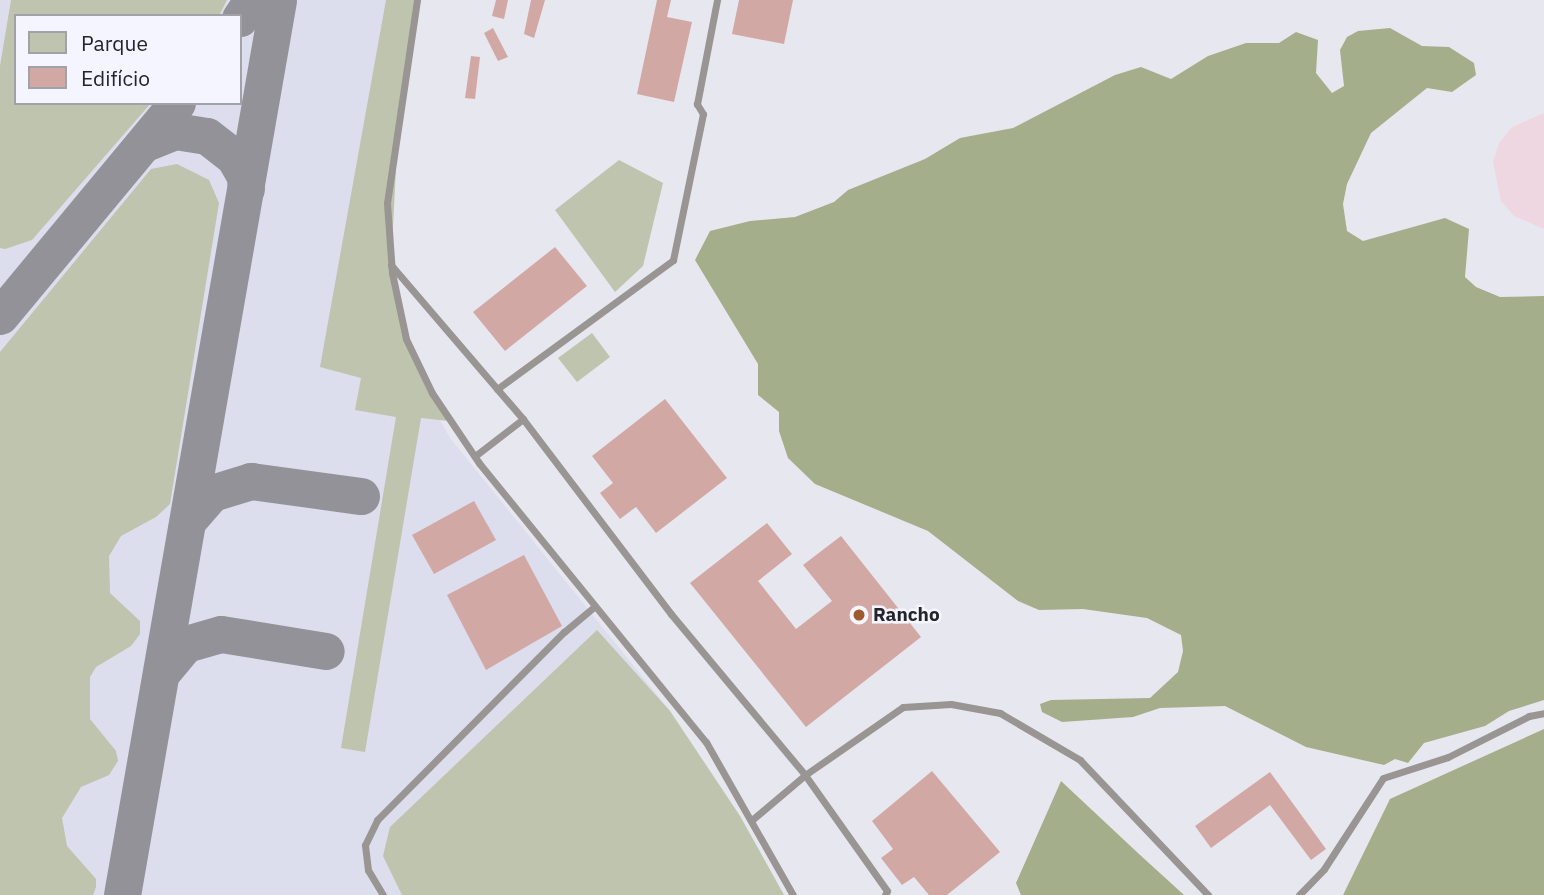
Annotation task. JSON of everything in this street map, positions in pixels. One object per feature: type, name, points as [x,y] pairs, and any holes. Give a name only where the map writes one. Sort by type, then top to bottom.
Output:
[{"type":"lane","points":[[417,0],[387,203],[391,265],[406,339],[432,393],[475,456],[593,608],[706,743],[753,819],[793,895]]},
{"type":"lane","points":[[497,389],[673,260],[703,114],[697,104],[717,0]]},
{"type":"lane","points":[[391,265],[523,419],[671,614],[805,775],[887,891],[885,895]]},
{"type":"lane","points":[[475,456],[523,419]]},
{"type":"lane","points":[[383,895],[368,870],[365,845],[377,820],[564,632],[593,608]]},
{"type":"lane","points":[[753,819],[805,775],[903,707],[951,704],[1000,713],[1080,760],[1208,895]]},
{"type":"lane","points":[[1299,895],[1324,869],[1383,778],[1448,757],[1530,716],[1544,713]]},
{"type":"shaded area","points":[[0,0],[412,0],[380,231],[403,355],[450,438],[670,711],[740,816],[784,895],[0,895]]},
{"type":"shaded area","points":[[1544,113],[1544,229],[1514,216],[1501,201],[1493,162],[1499,143],[1512,127]]},
{"type":"green space","points":[[11,0],[227,0],[220,14],[14,14],[14,105],[149,105],[32,240],[5,249],[0,248],[0,66]]},
{"type":"green space","points":[[386,0],[416,0],[399,111],[391,265],[406,339],[449,421],[421,418],[365,752],[341,748],[396,417],[355,410],[361,378],[320,367]]},
{"type":"green space","points":[[1390,28],[1422,46],[1449,47],[1474,63],[1476,75],[1452,92],[1427,88],[1371,133],[1347,184],[1343,204],[1347,231],[1363,241],[1445,218],[1469,229],[1465,277],[1476,287],[1500,297],[1544,296],[1544,700],[1509,711],[1485,726],[1424,743],[1408,763],[1395,759],[1384,765],[1306,747],[1225,706],[1160,708],[1133,717],[1062,722],[1042,712],[1040,704],[1051,700],[1150,698],[1178,672],[1183,651],[1181,635],[1147,618],[1083,609],[1039,610],[1018,601],[928,531],[815,484],[788,458],[779,431],[779,412],[758,395],[758,364],[695,260],[710,231],[750,221],[795,217],[834,202],[848,190],[925,159],[960,138],[1013,128],[1115,75],[1141,67],[1171,79],[1208,56],[1246,43],[1279,43],[1296,32],[1318,40],[1316,73],[1332,93],[1344,86],[1340,50],[1347,37],[1358,31]]},
{"type":"green space","points":[[619,160],[663,183],[643,266],[615,292],[555,210]]},
{"type":"green space","points":[[177,164],[209,180],[219,203],[170,504],[156,517],[121,536],[109,556],[110,593],[140,621],[140,634],[131,646],[96,667],[90,677],[90,719],[116,751],[118,761],[109,775],[81,787],[62,818],[67,846],[96,879],[96,887],[93,895],[0,895],[0,352],[151,169]]},
{"type":"green space","points":[[592,333],[610,357],[577,382],[558,358]]},
{"type":"green space","points":[[597,630],[670,711],[740,816],[784,895],[402,895],[383,856],[390,827]]},
{"type":"green space","points":[[1544,729],[1544,895],[1343,895],[1390,799]]},
{"type":"green space","points":[[1061,781],[1184,895],[1021,895],[1016,883]]},
{"type":"building","points":[[496,0],[508,0],[504,19],[492,16]]},
{"type":"building","points":[[531,0],[545,0],[534,38],[524,34]]},
{"type":"building","points":[[657,0],[671,0],[667,17],[692,22],[674,102],[637,94]]},
{"type":"building","points":[[739,0],[793,0],[784,44],[732,34]]},
{"type":"building","points":[[493,28],[508,57],[498,61],[484,33]]},
{"type":"building","points":[[471,56],[480,57],[475,99],[465,98]]},
{"type":"building","points":[[555,247],[587,286],[505,351],[473,312]]},
{"type":"building","points":[[665,399],[727,478],[656,533],[636,507],[620,519],[600,493],[613,483],[592,456]]},
{"type":"building","points":[[474,501],[496,540],[434,574],[412,535]]},
{"type":"building","name":"Rancho","points":[[767,523],[792,554],[758,581],[796,629],[832,601],[803,565],[841,536],[921,637],[806,727],[690,583]]},
{"type":"building","points":[[524,555],[562,626],[486,670],[447,595]]},
{"type":"building","points":[[932,771],[1000,852],[947,895],[929,895],[914,877],[902,885],[881,858],[893,849],[872,821]]},
{"type":"building","points":[[1270,772],[1326,849],[1311,860],[1270,805],[1211,848],[1195,826]]},
{"type":"taxiway","points":[[242,15],[252,0]]},
{"type":"taxiway","points":[[122,895],[278,0]]},
{"type":"taxiway","points":[[0,316],[175,105]]},
{"type":"taxiway","points":[[145,143],[175,131],[207,136],[234,157],[245,176],[246,189]]},
{"type":"taxiway","points":[[190,518],[212,493],[251,481],[361,496]]},
{"type":"taxiway","points":[[163,671],[186,644],[221,634],[326,651]]},
{"type":"place","name":"Rancho","points":[[859,615]]}]
